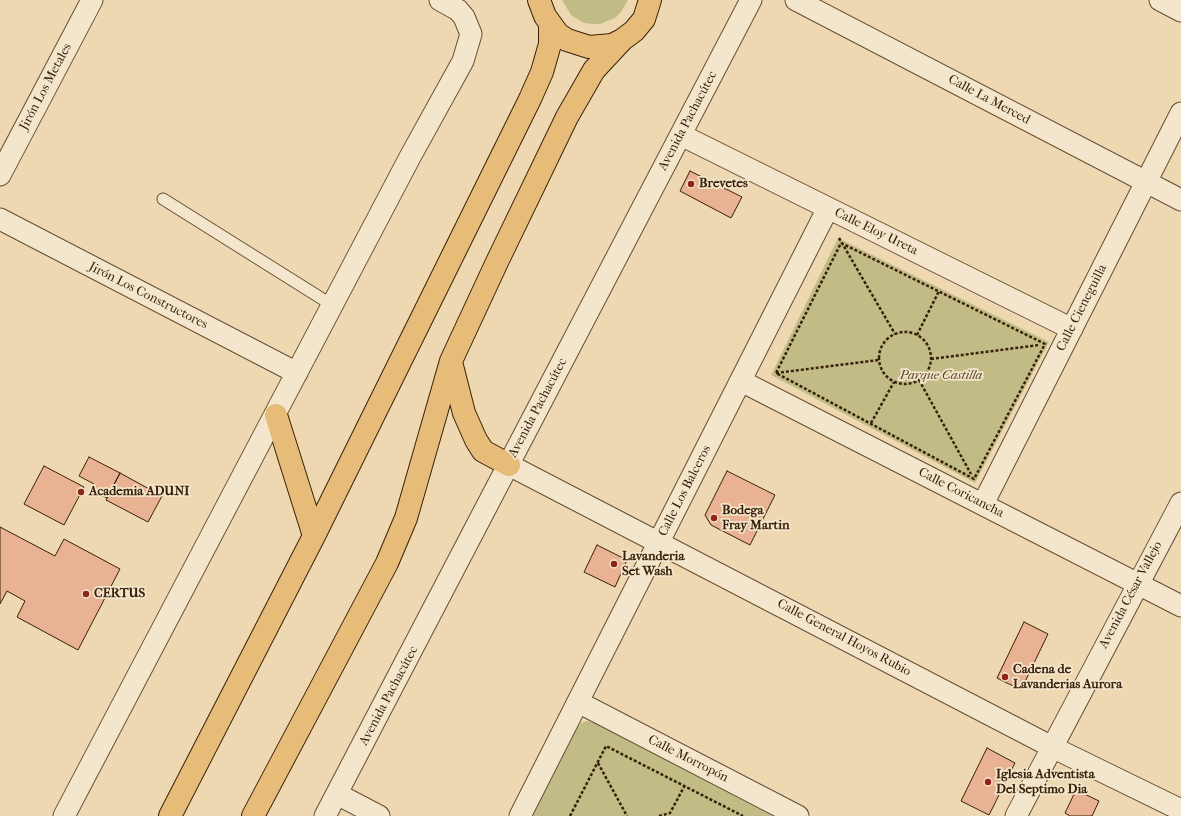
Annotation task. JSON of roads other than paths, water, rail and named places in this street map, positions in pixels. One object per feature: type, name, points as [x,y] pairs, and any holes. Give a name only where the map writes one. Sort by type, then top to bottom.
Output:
[{"type":"main road","points":[[539,0],[544,16],[550,26],[567,40],[589,47],[600,47],[622,40]]},
{"type":"main road","points":[[253,816],[393,550],[406,518],[451,361],[567,117],[594,70],[622,40],[634,31],[644,19],[650,0]]},
{"type":"main road","points":[[170,816],[314,536],[530,98],[542,72],[548,51],[550,26]]},
{"type":"main road","points":[[451,361],[464,413],[476,440],[483,451],[509,465]]},
{"type":"main road","points":[[276,415],[314,536]]},
{"type":"street","name":"Jirón Los Metales","points":[[0,175],[92,0]]},
{"type":"street","points":[[64,816],[276,415],[410,157],[463,61],[470,34],[464,17],[458,10],[440,0]]},
{"type":"street","name":"Avenida Pachacútec","points":[[325,816],[751,0]]},
{"type":"street","name":"Calle La Merced","points":[[796,0],[1181,200]]},
{"type":"street","points":[[1160,0],[1181,11]]},
{"type":"street","name":"Calle Cieneguilla","points":[[983,504],[1181,113]]},
{"type":"street","name":"Calle Eloy Ureta","points":[[681,135],[1072,329]]},
{"type":"street","name":"Calle Los Balceros","points":[[520,816],[828,208]]},
{"type":"street","name":"Jirón Los Constructores","points":[[0,219],[297,373]]},
{"type":"street","name":"Calle Coricancha","points":[[740,381],[1181,606]]},
{"type":"street","name":"Calle General Hoyos Rubio","points":[[509,465],[1052,747],[1181,810]]},
{"type":"street","name":"Avenida César Vallejo","points":[[1016,816],[1137,583],[1181,503]]},
{"type":"street","name":"Calle Morropón","points":[[578,702],[798,816]]},
{"type":"street","points":[[337,794],[379,816]]},
{"type":"lane","points":[[163,199],[332,305]]},
{"type":"place","name":"Brevetes","points":[[691,184]]},
{"type":"place","name":"Academia ADUNI","points":[[81,492]]},
{"type":"place","name":"Bodega Fray Martin","points":[[714,518]]},
{"type":"place","name":"Lavanderia Set Wash","points":[[614,564]]},
{"type":"place","name":"CERTUS","points":[[86,594]]},
{"type":"place","name":"Cadena de Lavanderias Aurora","points":[[1005,677]]},
{"type":"place","name":"Iglesia Adventista Del Septimo Dia","points":[[988,782]]},
{"type":"park label","name":"Parque Castilla","points":[[941,376]]}]
